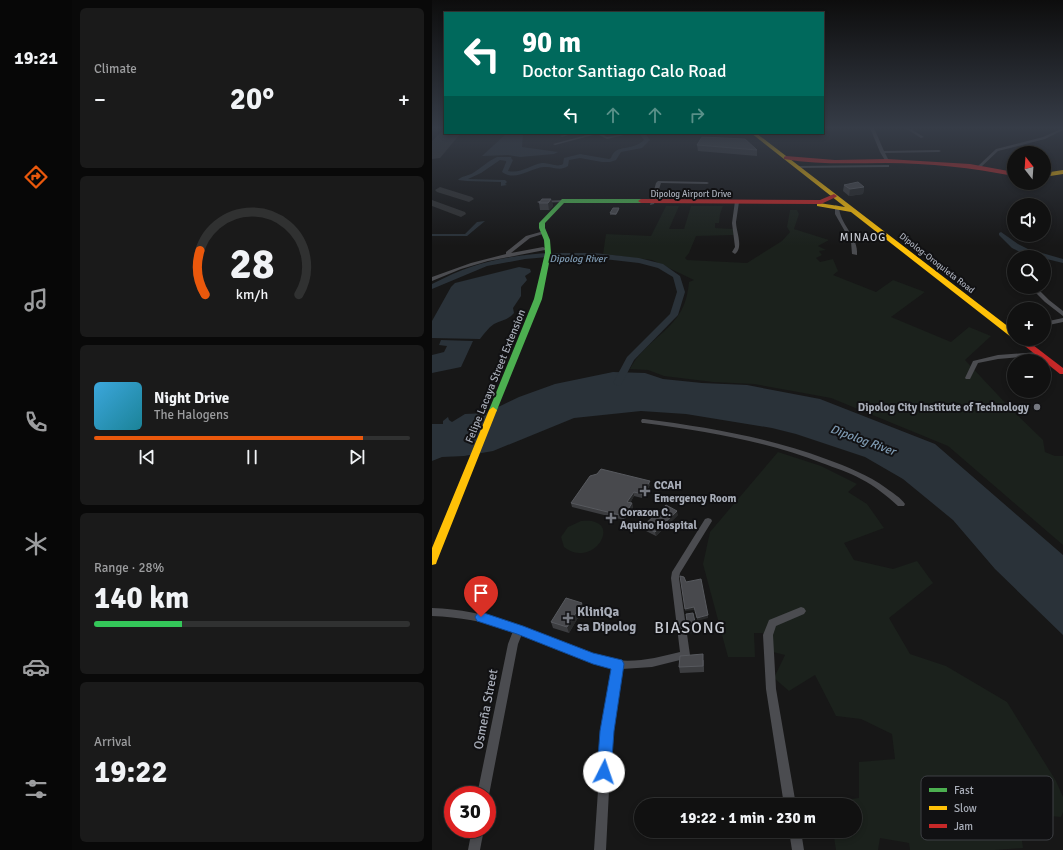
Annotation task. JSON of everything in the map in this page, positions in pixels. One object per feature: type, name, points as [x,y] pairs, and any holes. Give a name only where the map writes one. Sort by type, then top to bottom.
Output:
[{"type":"main road","name":"Dipolog-Oroquieta Road","points":[[797,168],[1007,328]]},
{"type":"main road","points":[[982,168],[1007,173]]},
{"type":"main road","points":[[1051,174],[1063,172]]},
{"type":"main road","points":[[821,203],[834,196]]},
{"type":"main road","name":"Dipolog Airport Drive","points":[[561,202],[821,203],[852,210]]},
{"type":"main road","name":"Felipe Lacaya Street Extension","points":[[432,561],[532,316],[538,299],[546,253],[547,240],[542,226],[543,220],[561,202]]},
{"type":"main road","points":[[1029,346],[1039,354]]},
{"type":"main road","points":[[1051,363],[1063,372]]},
{"type":"street","points":[[652,203],[658,183],[660,182],[707,183]]},
{"type":"street","points":[[735,252],[737,247],[734,223],[737,203]]},
{"type":"street","points":[[837,206],[837,214],[854,242],[855,254]]},
{"type":"street","points":[[432,279],[468,265],[510,252],[528,237],[544,232]]},
{"type":"street","points":[[502,255],[546,253]]},
{"type":"street","points":[[1040,294],[1063,314]]},
{"type":"street","points":[[1051,323],[1063,320]]},
{"type":"street","points":[[968,378],[975,362],[1007,356]]},
{"type":"street","points":[[643,422],[782,451],[859,479],[899,505]]},
{"type":"street","points":[[432,612],[481,617],[593,659],[618,664],[636,664],[685,654],[675,578],[676,572],[708,521]]},
{"type":"street","points":[[789,798],[771,689],[768,635],[772,623],[801,611]]},
{"type":"street","name":"Osmeña Street","points":[[485,786],[512,648],[519,630]]},
{"type":"street","points":[[600,850],[607,731],[618,664]]},
{"type":"street","points":[[474,850],[476,838]]},
{"type":"street","points":[[796,838],[798,850]]},
{"type":"shaded area","points":[[666,206],[679,206],[669,229],[684,229],[691,206],[723,206],[719,223],[715,223],[715,228],[733,229],[734,235],[696,236],[689,253],[685,258],[687,260],[747,263],[782,241],[790,232],[787,227],[790,210],[797,210],[799,214],[794,229],[829,240],[818,246],[826,250],[819,251],[822,255],[816,258],[820,262],[833,259],[838,271],[833,275],[876,292],[893,280],[925,292],[891,317],[951,342],[969,327],[991,336],[965,360],[1012,410],[1043,440],[1045,452],[1055,456],[1063,456],[1063,545],[948,446],[831,398],[754,384],[713,382],[664,376],[648,370],[630,369],[641,353],[671,325],[685,303],[689,282],[694,280],[652,260],[603,254],[606,234],[651,236]]},
{"type":"shaded area","points":[[778,452],[821,466],[857,484],[848,492],[867,504],[884,528],[844,543],[854,560],[893,569],[917,561],[933,583],[889,618],[910,654],[946,666],[1007,702],[1053,776],[921,776],[921,840],[1022,840],[1023,848],[995,850],[910,850],[909,843],[880,838],[878,850],[836,850],[834,838],[862,838],[862,798],[859,798],[859,762],[895,759],[892,734],[861,719],[836,716],[815,675],[789,691],[774,678],[785,655],[773,652],[763,633],[754,633],[755,657],[728,657],[703,564],[710,532]]},
{"type":"shaded area","points":[[581,521],[594,522],[602,526],[603,533],[601,541],[594,548],[586,552],[575,553],[564,547],[561,537],[568,527]]},
{"type":"shaded area","points":[[1053,776],[1063,797],[1063,812],[1061,817],[1053,816]]},
{"type":"water","points":[[480,168],[489,168],[468,179],[505,180],[507,182],[505,184],[507,185],[501,186],[501,182],[458,180]]},
{"type":"water","points":[[505,168],[509,168],[507,172],[503,171]]},
{"type":"water","points":[[485,221],[467,236],[432,236],[432,234],[465,234],[477,222]]},
{"type":"water","points":[[519,267],[530,269],[531,272],[525,276],[527,280],[521,287],[521,296],[513,308],[514,313],[512,315],[507,319],[494,324],[480,339],[432,338],[432,321],[451,287],[455,283]]},
{"type":"water","points":[[441,340],[473,341],[461,367],[432,373],[432,355],[444,352],[447,346],[439,345]]},
{"type":"water","points":[[613,372],[645,373],[663,379],[702,383],[747,385],[820,399],[935,444],[1063,555],[1063,635],[995,569],[953,520],[903,479],[865,457],[796,434],[772,428],[686,414],[641,411],[574,418],[493,451],[464,456],[442,457],[432,461],[432,424],[443,424],[443,421],[448,417],[452,422],[465,414],[486,413],[519,397],[555,384]]},
{"type":"building","points":[[858,182],[864,187],[850,189],[844,185]]},
{"type":"building","points":[[542,199],[551,199],[548,203],[539,203]]},
{"type":"building","points":[[613,208],[619,208],[616,214],[610,213]]},
{"type":"building","name":"Corazon C. Aquino Hospital","points":[[601,469],[650,481],[642,494],[634,492],[627,502],[632,503],[624,516],[571,503],[590,476],[597,474]]},
{"type":"building","points":[[666,505],[677,511],[655,532],[643,526]]},
{"type":"building","points":[[680,576],[684,577],[686,582],[701,579],[708,615],[697,618],[694,607],[685,609]]},
{"type":"building","points":[[566,598],[582,603],[567,627],[551,622]]},
{"type":"building","points":[[693,613],[696,626],[688,628],[686,614]]},
{"type":"building","points":[[703,654],[703,666],[679,667],[680,656]]},
{"type":"waterway","points":[[507,168],[505,172],[510,174],[524,172],[533,168]]},
{"type":"waterway","points":[[1001,234],[1015,246],[1025,251],[1063,261]]},
{"type":"waterway","name":"Dipolog River","points":[[432,287],[458,274],[485,264],[525,257],[548,255],[595,256],[639,261],[660,266],[676,276],[681,292],[674,315],[630,359],[618,383]]},
{"type":"taxiway","points":[[440,190],[469,199]]},
{"type":"taxiway","points":[[432,203],[461,214]]},
{"type":"traffic: fast","points":[[493,410],[538,299],[548,253],[547,240],[542,228],[542,223],[562,201],[641,201]]},
{"type":"traffic: slow","points":[[798,168],[1007,330]]},
{"type":"traffic: slow","points":[[1051,174],[1063,172]]},
{"type":"traffic: slow","points":[[819,205],[852,210]]},
{"type":"traffic: slow","points":[[432,561],[493,410]]},
{"type":"traffic: jam","points":[[979,168],[1007,173]]},
{"type":"traffic: jam","points":[[641,201],[821,202],[834,196]]},
{"type":"traffic: jam","points":[[1029,346],[1063,372]]},
{"type":"place","name":"Dipolog City Institute of Technology","points":[[1037,407]]},
{"type":"place","name":"CCAH Emergency Room","points":[[645,491]]},
{"type":"place","name":"Corazon C. Aquino Hospital","points":[[611,518]]},
{"type":"place","name":"KliniQa sa Dipolog","points":[[568,618]]},
{"type":"district","name":"MINAOG","points":[[863,237]]},
{"type":"district","name":"BIASONG","points":[[690,627]]},
{"type":"route","points":[[481,617],[560,645],[593,659],[618,664],[607,731],[604,772]]}]
